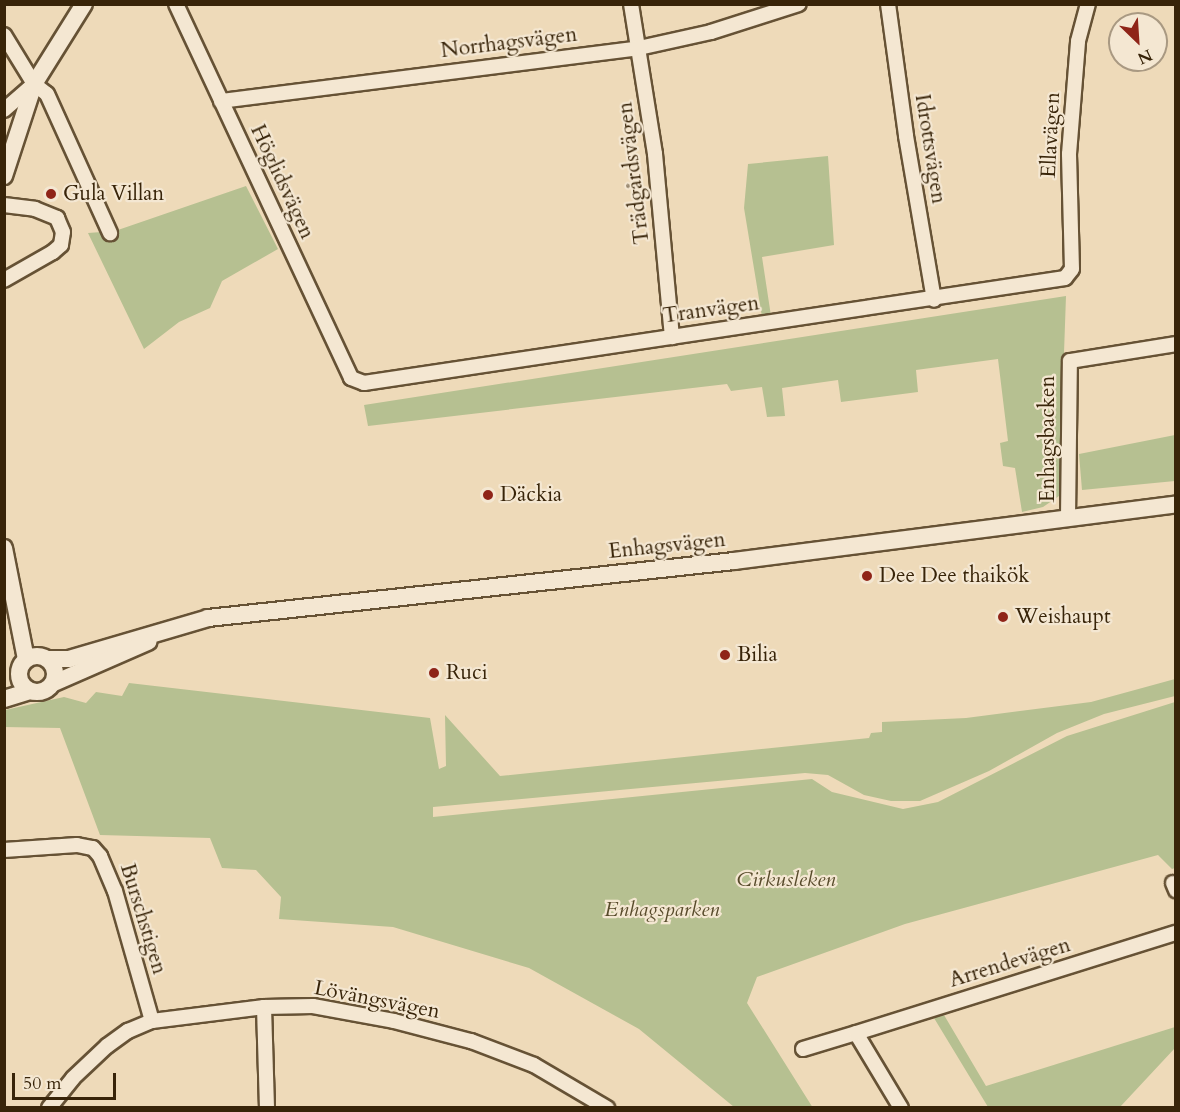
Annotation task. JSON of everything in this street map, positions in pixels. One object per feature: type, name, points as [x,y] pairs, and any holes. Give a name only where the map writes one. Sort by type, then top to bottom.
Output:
[{"type":"street","points":[[4,176],[34,84],[84,4]]},
{"type":"street","name":"Höglidsvägen","points":[[176,4],[351,378]]},
{"type":"street","name":"Trädgårdsvägen","points":[[631,4],[655,154],[672,337]]},
{"type":"street","name":"Norrhagsvägen","points":[[221,101],[639,48],[711,32],[799,4]]},
{"type":"street","name":"Idrottsvägen","points":[[888,4],[906,136],[934,300]]},
{"type":"street","name":"Ellavägen","points":[[1072,269],[1069,154],[1078,41],[1088,4]]},
{"type":"street","points":[[4,35],[34,84],[47,94],[110,233]]},
{"type":"street","points":[[4,110],[34,84]]},
{"type":"street","points":[[4,205],[35,209],[57,218],[63,232],[61,245],[53,252],[4,279]]},
{"type":"street","name":"Tranvägen","points":[[351,378],[364,383],[934,300],[1065,279],[1072,269]]},
{"type":"street","name":"Enhagsbacken","points":[[1068,517],[1070,361],[1176,344]]},
{"type":"street","name":"Enhagsvägen","points":[[45,657],[69,659],[164,633],[208,618],[734,561],[1176,504]]},
{"type":"street","points":[[4,548],[15,601],[16,669],[21,683],[30,691]]},
{"type":"street","points":[[4,699],[30,691],[42,692],[54,683],[55,668],[45,657],[15,601]]},
{"type":"street","name":"Enhagsvägen","points":[[54,683],[117,659],[164,633]]},
{"type":"street","points":[[16,669],[45,657]]},
{"type":"street","name":"Burschstigen","points":[[4,850],[77,845],[93,848],[100,856],[115,891],[152,1022]]},
{"type":"street","name":"Arrendevägen","points":[[803,1049],[1176,933]]},
{"type":"street","name":"Lövängsvägen","points":[[49,1107],[73,1078],[107,1046],[128,1031],[152,1022],[264,1007],[313,1006],[393,1021],[471,1041],[534,1065],[608,1107]]},
{"type":"street","points":[[264,1007],[267,1107]]},
{"type":"street","points":[[856,1033],[901,1107]]},
{"type":"green space","points":[[828,156],[834,245],[762,257],[771,316],[762,317],[744,208],[748,164]]},
{"type":"green space","points":[[246,186],[278,249],[222,281],[210,308],[179,322],[144,349],[88,233],[115,231]]},
{"type":"green space","points":[[1066,296],[1059,496],[1043,507],[1022,512],[1015,468],[1003,466],[1000,443],[1008,441],[998,359],[916,370],[918,392],[841,402],[838,380],[782,388],[785,416],[767,417],[762,387],[731,391],[727,384],[368,426],[364,405]]},
{"type":"green space","points":[[1175,435],[1175,481],[1082,490],[1079,454]]},
{"type":"green space","name":"Enhagsparken","points":[[1175,679],[1175,696],[1104,714],[1057,733],[989,771],[920,801],[891,801],[864,795],[828,775],[805,773],[433,807],[433,817],[812,779],[832,792],[903,809],[938,802],[1067,736],[1175,702],[1175,868],[1172,869],[1158,855],[905,924],[757,977],[747,1003],[813,1108],[734,1107],[639,1029],[529,968],[393,927],[279,919],[281,897],[256,870],[222,868],[210,838],[100,835],[60,728],[4,727],[5,710],[64,697],[86,703],[96,692],[122,696],[129,683],[430,718],[439,769],[446,766],[445,715],[500,776],[869,738],[871,733],[882,732],[882,722],[966,718],[1091,702]]},
{"type":"green space","points":[[944,1015],[986,1086],[1175,1027],[1175,1048],[1120,1107],[988,1107],[934,1018]]},
{"type":"place","name":"Gula Villan","points":[[51,194]]},
{"type":"place","name":"Däckia","points":[[488,495]]},
{"type":"place","name":"Dee Dee thaikök","points":[[867,576]]},
{"type":"place","name":"Weishaupt","points":[[1003,617]]},
{"type":"place","name":"Bilia","points":[[725,655]]},
{"type":"place","name":"Ruci","points":[[434,673]]},
{"type":"park label","name":"Cirkusleken","points":[[786,880]]}]
